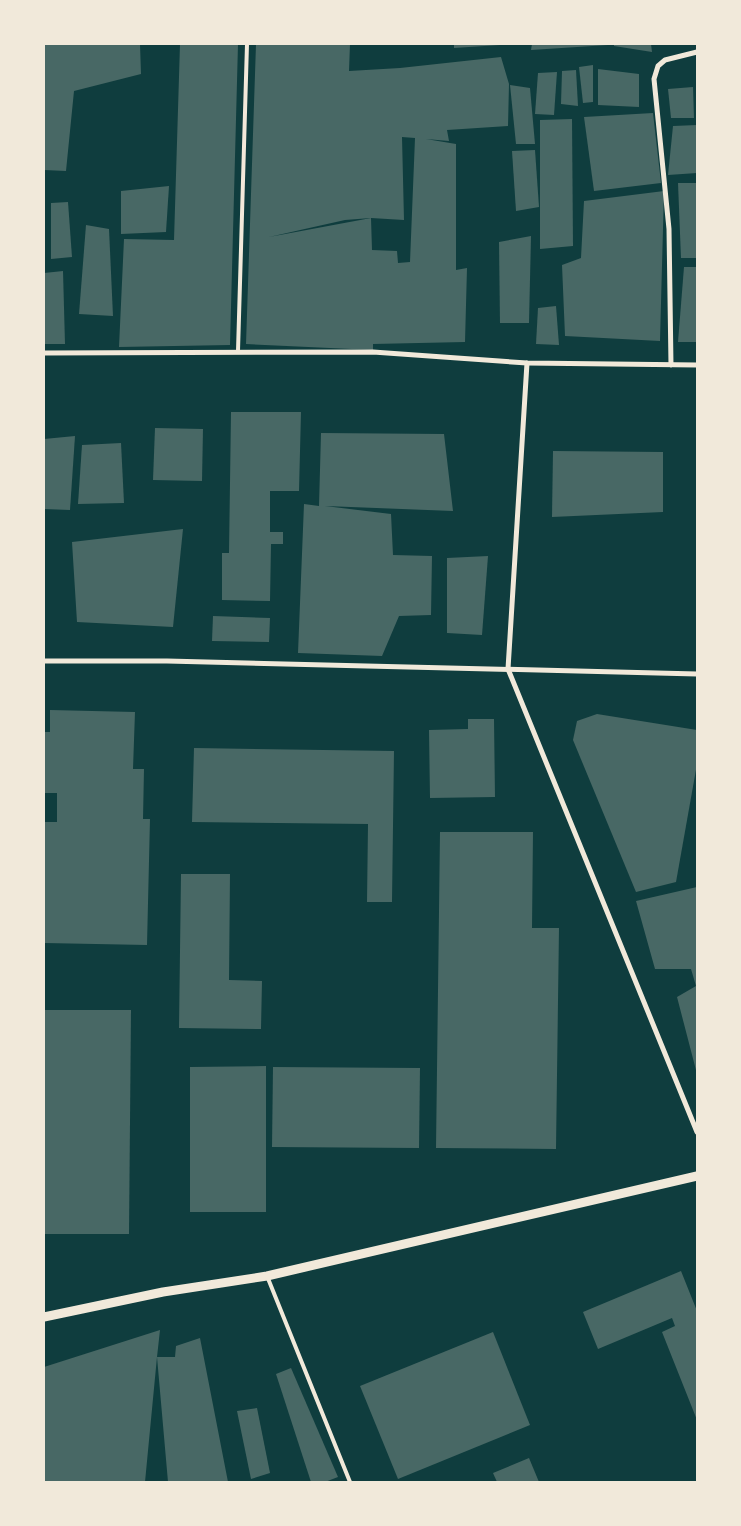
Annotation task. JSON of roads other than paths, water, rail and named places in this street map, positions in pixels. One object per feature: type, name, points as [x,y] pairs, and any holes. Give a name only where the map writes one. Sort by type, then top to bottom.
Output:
[{"type":"street","points":[[671,364],[670,228],[654,79],[658,66],[665,60],[697,52]]},
{"type":"street","points":[[44,353],[373,352],[527,363],[697,365]]},
{"type":"street","points":[[527,363],[508,669],[697,1132]]},
{"type":"street","points":[[44,661],[167,661],[697,674]]},
{"type":"street","points":[[44,1317],[163,1292],[267,1276],[697,1176]]},
{"type":"lane","points":[[238,351],[247,44]]},
{"type":"lane","points":[[267,1276],[350,1482]]}]
